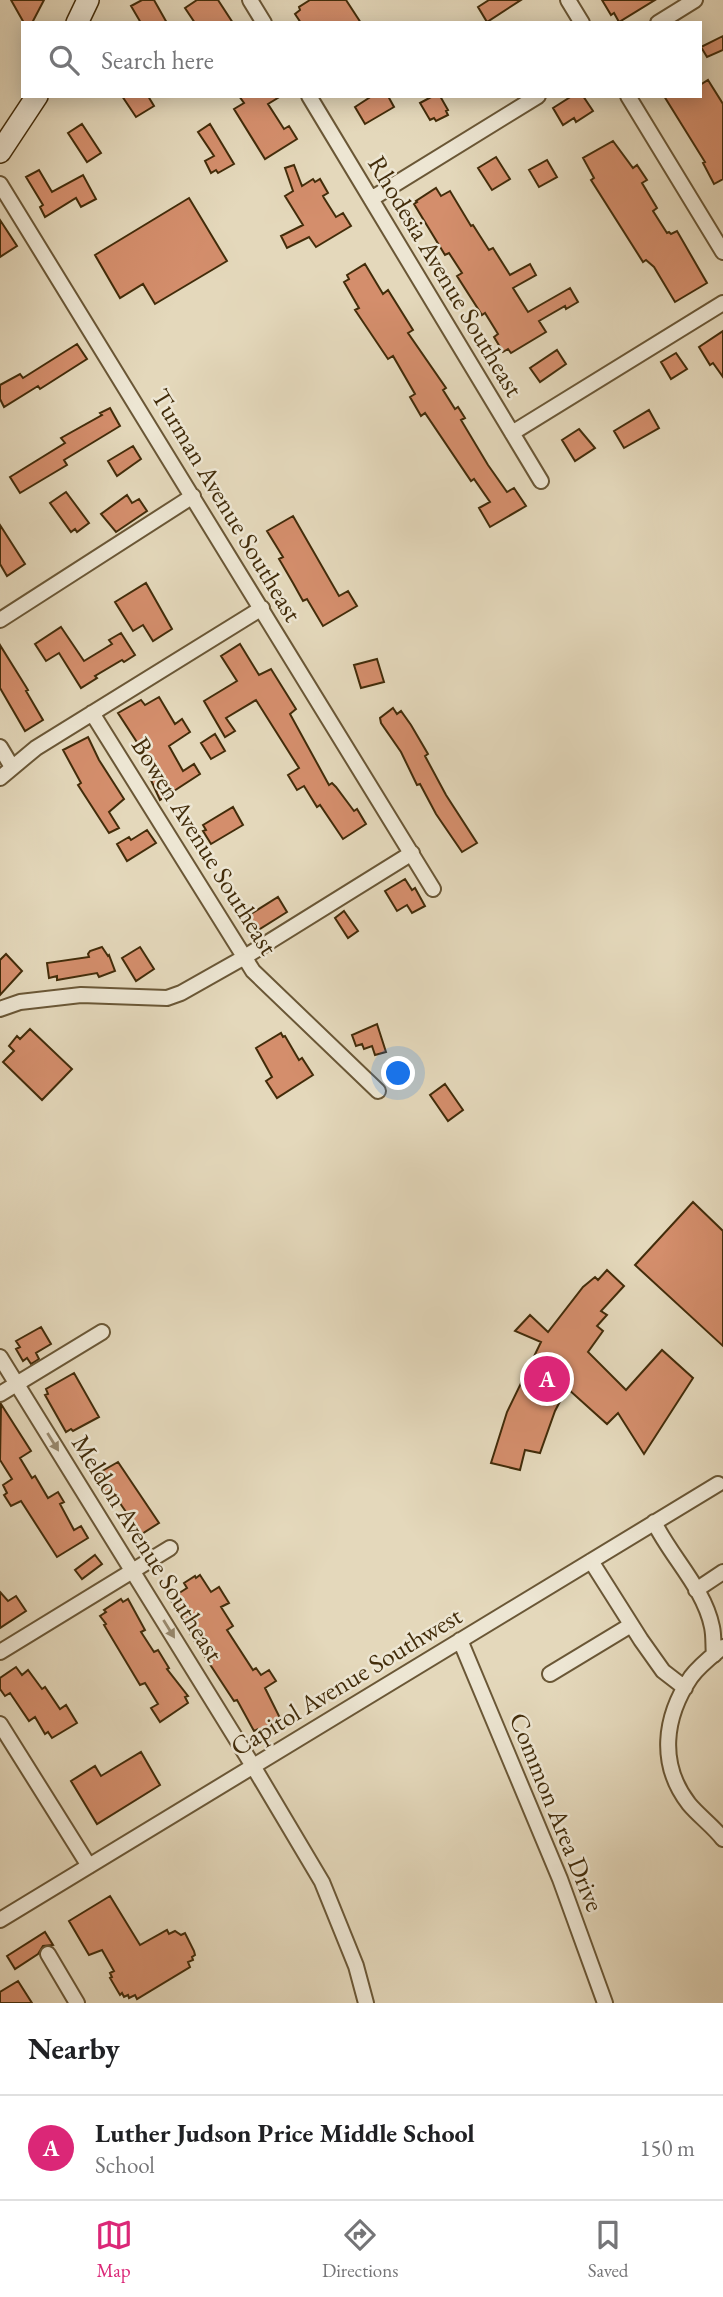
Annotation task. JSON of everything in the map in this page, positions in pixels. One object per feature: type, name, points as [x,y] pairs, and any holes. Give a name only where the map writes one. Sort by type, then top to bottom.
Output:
[{"type":"main road","points":[[78,21],[88,0]]},
{"type":"main road","points":[[0,152],[36,98]]},
{"type":"street","points":[[250,0],[263,21]]},
{"type":"street","points":[[568,0],[581,21]]},
{"type":"street","points":[[661,21],[695,0]]},
{"type":"street","name":"Rhodesia Avenue Southeast","points":[[310,98],[541,481]]},
{"type":"street","points":[[371,199],[535,98]]},
{"type":"street","points":[[629,98],[723,252]]},
{"type":"street","name":"Turman Avenue Southeast","points":[[0,184],[433,889]]},
{"type":"street","points":[[512,433],[723,303]]},
{"type":"street","points":[[0,620],[193,496]]},
{"type":"street","points":[[0,778],[36,748],[262,608]]},
{"type":"street","name":"Bowen Avenue Southeast","points":[[92,713],[243,958],[253,971],[378,1091]]},
{"type":"street","points":[[0,747],[12,766]]},
{"type":"street","points":[[0,1009],[20,1002],[81,995],[167,998],[181,993],[243,958],[412,853]]},
{"type":"street","points":[[0,1394],[102,1332]]},
{"type":"street","name":"Meldon Avenue Southeast","points":[[0,1357],[322,1882],[356,1966],[366,2003]]},
{"type":"street","name":"Capitol Avenue Southwest","points":[[0,1920],[718,1484]]},
{"type":"street","points":[[654,1522],[664,1544],[696,1590],[712,1627],[718,1651],[692,1675],[685,1688],[667,1732],[668,1762],[688,1803],[723,1839]]},
{"type":"street","points":[[0,1652],[170,1548]]},
{"type":"street","points":[[591,1561],[663,1671],[685,1688]]},
{"type":"street","points":[[696,1590],[723,1572]]},
{"type":"street","points":[[550,1674],[631,1625]]},
{"type":"street","name":"Common Area Drive","points":[[460,1640],[560,1879],[605,2003]]},
{"type":"street","points":[[0,1724],[89,1866]]},
{"type":"street","points":[[48,1954],[77,2003]]},
{"type":"building","points":[[11,0],[44,0],[33,21],[23,21]]},
{"type":"building","points":[[142,0],[154,0],[166,21],[140,21],[131,6]]},
{"type":"building","points":[[197,0],[218,0],[232,21],[194,21],[185,8]]},
{"type":"building","points":[[310,0],[346,0],[360,21],[300,21],[295,14],[300,10],[299,7]]},
{"type":"building","points":[[489,0],[521,0],[489,21],[478,7]]},
{"type":"building","points":[[602,0],[655,0],[621,21],[614,13],[611,15]]},
{"type":"building","points":[[723,36],[723,50],[707,57],[702,46]]},
{"type":"building","points":[[708,80],[723,104],[723,179],[714,184],[703,163],[705,162],[665,98],[702,98],[702,84]]},
{"type":"building","points":[[123,98],[149,98],[154,106],[136,117]]},
{"type":"building","points":[[240,98],[278,98],[268,104],[284,129],[289,126],[297,139],[265,159],[234,109],[244,103]]},
{"type":"building","points":[[369,98],[389,98],[394,107],[365,124],[355,107]]},
{"type":"building","points":[[429,98],[441,98],[448,115],[436,121],[434,118],[430,120],[420,103]]},
{"type":"building","points":[[569,98],[584,98],[593,111],[576,122],[574,118],[563,125],[553,108]]},
{"type":"building","points":[[82,124],[101,153],[87,162],[68,133]]},
{"type":"building","points":[[210,124],[234,164],[218,173],[216,170],[211,173],[205,161],[214,156],[198,132]]},
{"type":"building","points":[[613,141],[633,168],[637,165],[647,180],[642,183],[657,208],[653,211],[667,233],[677,231],[707,283],[675,302],[654,267],[646,260],[643,262],[591,180],[594,178],[583,158]]},
{"type":"building","points":[[496,157],[510,179],[492,190],[478,168]]},
{"type":"building","points":[[547,160],[557,177],[539,187],[529,170]]},
{"type":"building","points":[[294,165],[302,186],[313,179],[315,182],[320,179],[328,193],[323,196],[336,217],[343,213],[351,226],[316,247],[309,237],[287,248],[281,236],[303,225],[285,196],[293,191],[285,168]]},
{"type":"building","points":[[39,170],[52,192],[83,175],[96,199],[81,207],[76,198],[45,217],[40,207],[43,205],[26,177]]},
{"type":"building","points":[[436,188],[441,196],[450,191],[471,226],[473,225],[489,250],[493,248],[510,275],[530,264],[536,275],[513,288],[528,312],[570,288],[578,302],[539,321],[546,332],[511,353],[508,349],[503,352],[494,337],[498,334],[457,276],[462,273],[449,253],[445,255],[414,204]]},
{"type":"building","points":[[189,198],[227,261],[155,304],[143,284],[120,298],[95,255]]},
{"type":"building","points":[[0,220],[17,246],[0,257]]},
{"type":"building","points":[[365,264],[383,294],[388,290],[413,330],[408,333],[446,388],[443,390],[455,409],[458,407],[465,418],[461,420],[488,465],[507,492],[514,488],[526,506],[490,527],[479,508],[490,502],[474,479],[471,481],[425,413],[421,416],[410,397],[415,394],[393,356],[388,359],[355,310],[359,308],[344,282],[349,279],[347,275]]},
{"type":"building","points":[[723,331],[723,377],[713,363],[710,365],[699,347]]},
{"type":"building","points":[[77,344],[87,359],[40,389],[38,386],[4,407],[0,399],[0,385],[20,374],[23,378]]},
{"type":"building","points":[[557,350],[566,364],[540,382],[530,368]]},
{"type":"building","points":[[676,353],[687,369],[671,379],[661,362]]},
{"type":"building","points":[[110,408],[120,426],[64,460],[67,465],[20,493],[10,477],[65,443],[61,438]]},
{"type":"building","points":[[649,410],[659,428],[624,448],[614,431]]},
{"type":"building","points":[[579,429],[595,448],[575,461],[562,440]]},
{"type":"building","points":[[133,446],[141,459],[117,476],[108,461]]},
{"type":"building","points":[[66,492],[89,523],[77,532],[75,529],[71,532],[50,503]]},
{"type":"building","points":[[127,495],[132,503],[139,499],[147,511],[116,532],[101,514]]},
{"type":"building","points":[[293,516],[339,596],[348,591],[357,606],[323,626],[307,599],[303,601],[279,559],[283,557],[267,531]]},
{"type":"building","points":[[0,525],[25,564],[7,576],[0,564]]},
{"type":"building","points":[[146,583],[172,629],[153,641],[143,625],[133,631],[115,602]]},
{"type":"building","points":[[61,627],[84,661],[112,644],[109,640],[121,633],[135,655],[95,676],[97,678],[81,688],[59,653],[46,661],[35,644]]},
{"type":"building","points":[[240,644],[259,675],[271,669],[296,709],[290,714],[329,785],[332,783],[336,787],[354,811],[357,809],[366,824],[343,839],[304,786],[297,790],[288,775],[299,768],[256,700],[226,718],[235,731],[225,737],[204,701],[237,681],[221,656]]},
{"type":"building","points":[[0,645],[43,720],[25,731],[0,688]]},
{"type":"building","points":[[377,659],[384,682],[361,688],[354,665]]},
{"type":"building","points":[[159,697],[175,724],[182,719],[190,732],[169,746],[183,771],[194,764],[200,774],[160,800],[150,778],[157,773],[118,713],[141,700],[145,705]]},
{"type":"building","points":[[393,708],[397,714],[401,711],[411,725],[428,754],[425,756],[446,795],[477,843],[462,852],[436,814],[420,784],[417,785],[401,752],[381,723],[380,718]]},
{"type":"building","points":[[215,734],[225,751],[211,759],[201,743]]},
{"type":"building","points":[[88,737],[124,799],[109,812],[119,828],[109,833],[78,785],[81,783],[63,750]]},
{"type":"building","points":[[233,807],[243,825],[211,844],[203,831],[206,830],[203,825]]},
{"type":"building","points":[[147,830],[156,843],[127,861],[117,844],[129,837],[131,840]]},
{"type":"building","points":[[405,879],[412,890],[415,888],[425,906],[412,913],[407,905],[397,911],[385,891]]},
{"type":"building","points":[[278,897],[287,912],[255,932],[246,917]]},
{"type":"building","points":[[344,911],[358,931],[348,938],[335,918]]},
{"type":"building","points":[[102,947],[109,955],[115,971],[99,977],[97,973],[57,980],[57,976],[49,978],[47,963],[89,957],[90,951]]},
{"type":"building","points":[[140,947],[154,969],[136,981],[122,958]]},
{"type":"building","points":[[6,954],[22,971],[0,995],[0,960]]},
{"type":"building","points":[[377,1024],[386,1052],[375,1055],[372,1046],[364,1049],[362,1044],[356,1046],[352,1035]]},
{"type":"building","points":[[30,1029],[72,1069],[42,1100],[3,1062],[14,1051],[9,1046],[17,1036],[20,1039]]},
{"type":"building","points":[[281,1033],[313,1075],[277,1098],[266,1081],[272,1077],[256,1048]]},
{"type":"building","points":[[445,1084],[463,1110],[448,1121],[430,1095]]},
{"type":"building","points":[[693,1202],[723,1231],[723,1346],[635,1265]]},
{"type":"building","points":[[607,1270],[624,1286],[601,1311],[607,1315],[597,1326],[603,1331],[588,1352],[626,1390],[662,1350],[693,1378],[644,1454],[618,1413],[607,1424],[567,1388],[555,1411],[540,1453],[525,1450],[520,1470],[491,1463],[507,1412],[541,1342],[515,1331],[530,1315],[548,1332],[583,1287],[595,1277],[598,1280]]},
{"type":"building","points":[[41,1327],[51,1344],[36,1353],[39,1359],[31,1364],[27,1358],[23,1361],[16,1349],[20,1347],[16,1341]]},
{"type":"building","points":[[74,1373],[99,1417],[66,1432],[45,1395],[48,1394],[46,1389]]},
{"type":"building","points":[[1,1404],[31,1451],[20,1458],[32,1478],[35,1476],[48,1498],[58,1492],[64,1502],[60,1504],[74,1530],[81,1526],[88,1538],[57,1557],[21,1501],[11,1506],[4,1495],[7,1493],[3,1485],[12,1479],[0,1460]]},
{"type":"building","points":[[118,1462],[159,1523],[137,1537],[131,1527],[135,1525],[113,1493],[104,1495],[97,1483],[101,1481],[97,1474]]},
{"type":"building","points":[[95,1555],[102,1564],[82,1579],[75,1570]]},
{"type":"building","points":[[200,1575],[211,1592],[219,1587],[229,1603],[221,1607],[233,1626],[227,1630],[253,1670],[256,1668],[261,1675],[269,1670],[276,1681],[265,1688],[281,1720],[260,1732],[258,1729],[254,1731],[237,1700],[234,1701],[170,1599],[187,1588],[184,1583]]},
{"type":"building","points":[[0,1592],[8,1601],[16,1596],[26,1611],[0,1628]]},
{"type":"building","points":[[121,1599],[123,1602],[128,1599],[145,1630],[141,1632],[154,1652],[158,1650],[169,1668],[167,1669],[188,1696],[185,1697],[188,1703],[160,1722],[151,1708],[158,1704],[145,1683],[140,1685],[100,1616],[106,1612],[104,1610]]},
{"type":"building","points":[[16,1667],[22,1675],[28,1670],[42,1689],[45,1687],[60,1709],[66,1705],[77,1723],[52,1738],[48,1732],[45,1734],[35,1717],[29,1721],[10,1693],[5,1696],[0,1689],[0,1678]]},
{"type":"building","points":[[141,1752],[160,1785],[97,1824],[71,1781],[95,1766],[101,1776]]},
{"type":"building","points":[[110,1896],[140,1945],[167,1930],[169,1934],[175,1931],[181,1935],[185,1933],[195,1955],[193,1960],[188,1962],[190,1967],[137,1999],[135,1995],[129,1998],[122,1993],[120,1995],[110,1978],[110,1973],[114,1971],[102,1950],[89,1955],[69,1921]]},
{"type":"building","points":[[45,1932],[53,1945],[43,1946],[38,1954],[15,1969],[7,1956]]},
{"type":"building","points":[[18,1981],[32,2003],[0,2003],[0,1992]]},
{"type":"place","name":"Luther Judson Price Middle School","points":[[547,1379]]}]
